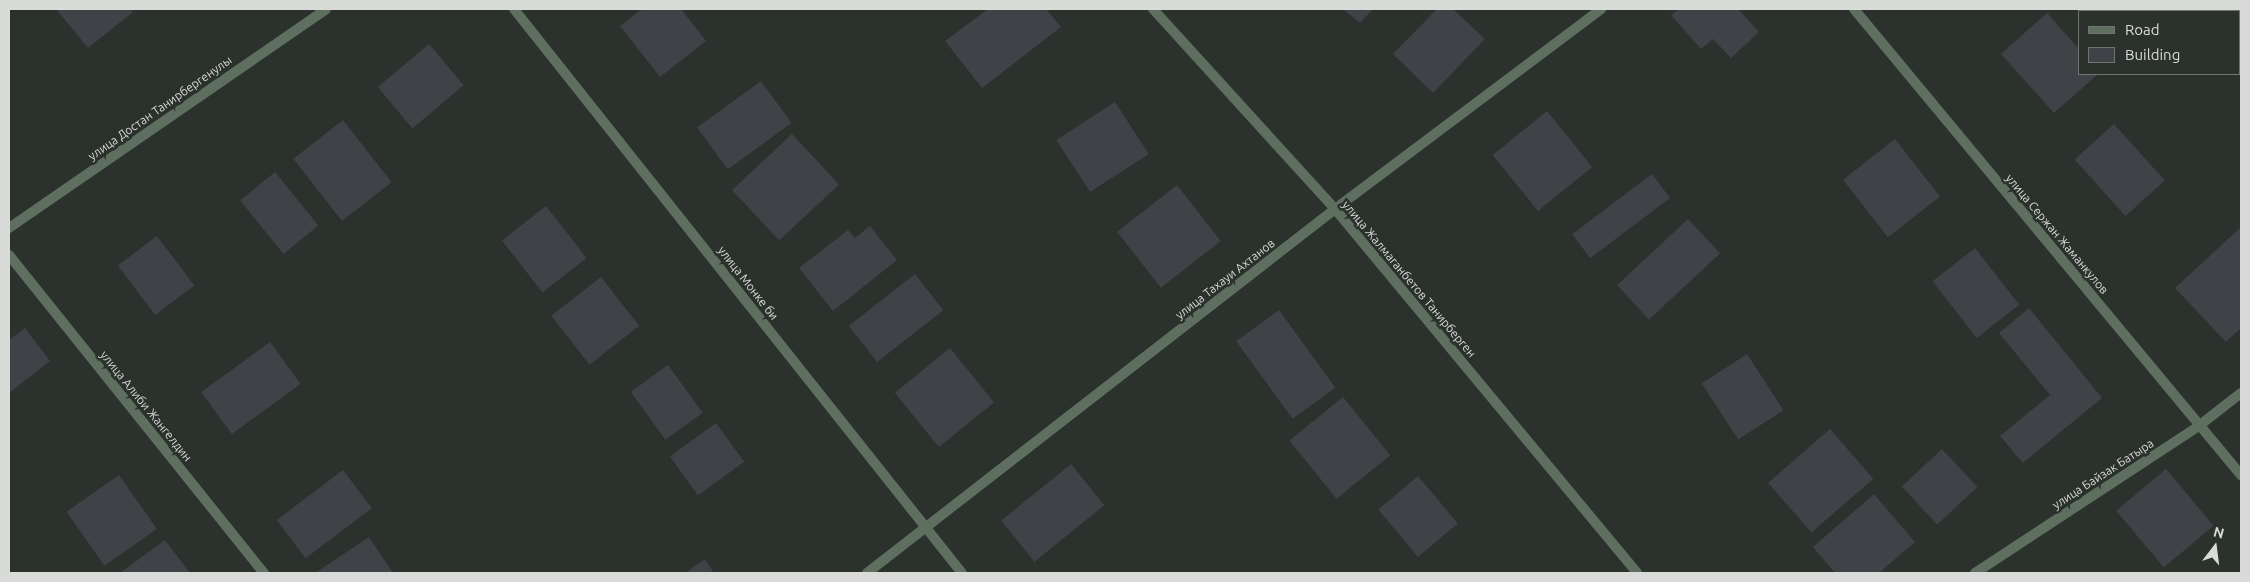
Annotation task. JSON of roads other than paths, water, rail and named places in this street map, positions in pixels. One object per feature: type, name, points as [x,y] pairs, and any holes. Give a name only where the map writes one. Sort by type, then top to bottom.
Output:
[{"type":"street","name":"улица Достан Танирбергенулы","points":[[9,228],[326,9]]},
{"type":"street","name":"улица Монке би","points":[[514,9],[962,573]]},
{"type":"street","name":"улица Жалмаганбетов Танирберген","points":[[1153,9],[1335,209],[1636,573]]},
{"type":"street","name":"улица Тахауи Ахтанов","points":[[867,573],[1335,209],[1601,9]]},
{"type":"street","name":"улица Сержан Жаманкулов","points":[[1854,9],[2241,475]]},
{"type":"street","name":"улица Алиби Жангелдин","points":[[9,254],[264,573]]},
{"type":"street","name":"улица Байзак Батыра","points":[[1975,573],[2200,425],[2241,393]]}]
